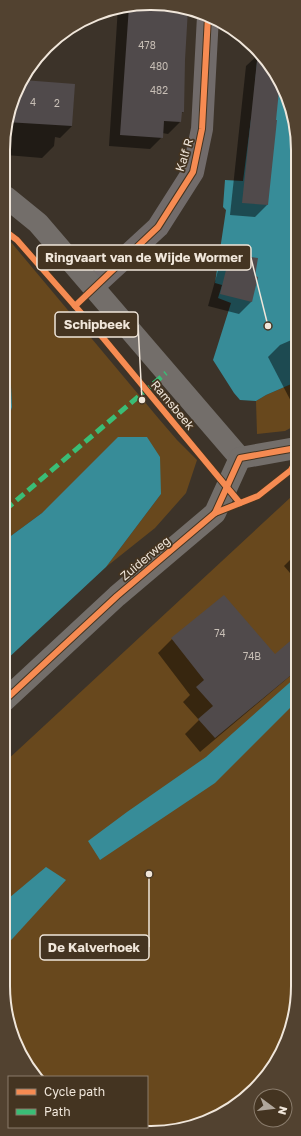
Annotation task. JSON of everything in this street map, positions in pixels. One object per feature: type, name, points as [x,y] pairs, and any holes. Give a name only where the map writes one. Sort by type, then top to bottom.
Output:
[{"type":"main road","name":"Ramsbeek","points":[[10,200],[38,223],[240,458]]},
{"type":"main road","points":[[240,458],[291,449]]},
{"type":"main road","name":"Zuiderweg","points":[[10,695],[117,596],[215,513],[240,458]]},
{"type":"street","name":"Kalf R","points":[[94,287],[158,227],[193,172],[202,130],[208,22]]},
{"type":"shaded area","points":[[10,241],[159,419],[197,460],[186,493],[155,528],[106,567],[161,494],[42,513],[10,537],[10,414],[12,407],[10,363]]},
{"type":"shaded area","points":[[291,384],[291,428],[285,431],[257,434],[256,401]]},
{"type":"shaded area","points":[[291,497],[290,1004],[284,1031],[277,1048],[267,1064],[250,1085],[236,1097],[213,1112],[196,1119],[169,1125],[148,1126],[148,1076],[43,1076],[24,1048],[17,1031],[10,995],[10,757]]},
{"type":"water","points":[[257,59],[277,88],[284,105],[291,141],[291,384],[256,401],[240,400],[213,360],[231,303],[218,298],[222,285],[215,283],[226,210],[223,207],[225,180],[243,181],[252,119]]},
{"type":"water","points":[[10,363],[12,407],[10,414]]},
{"type":"water","points":[[118,437],[147,437],[160,457],[161,494],[106,567],[10,656],[10,537],[42,513]]},
{"type":"water","points":[[291,681],[291,707],[215,783],[100,860],[88,841],[206,757]]},
{"type":"water","points":[[46,867],[66,880],[10,941],[10,897]]},
{"type":"building","points":[[160,10],[188,15],[184,112],[182,112],[181,122],[164,121],[163,138],[120,135],[129,12]]},
{"type":"building","points":[[257,59],[267,72],[279,93],[277,120],[268,205],[242,203]]},
{"type":"building","points":[[29,80],[75,84],[72,126],[13,122],[17,105]]},
{"type":"building","points":[[230,254],[258,258],[255,276],[258,277],[252,302],[220,294]]},
{"type":"building","points":[[224,595],[275,654],[291,640],[291,675],[215,738],[198,719],[213,706],[196,687],[204,680],[171,638]]},
{"type":"marked path","points":[[10,506],[166,373]]},
{"type":"cycle path","points":[[75,306],[158,227],[193,172],[202,129],[208,22]]},
{"type":"cycle path","points":[[10,235],[17,240],[104,339],[240,503]]},
{"type":"cycle path","points":[[10,695],[117,596],[215,513],[240,458],[291,449]]},
{"type":"cycle path","points":[[215,513],[258,496],[291,470]]},
{"type":"place","name":"Ringvaart van de Wijde Wormer","points":[[268,326]]},
{"type":"place","name":"Schipbeek","points":[[142,400]]},
{"type":"place","name":"De Kalverhoek","points":[[149,874]]}]
